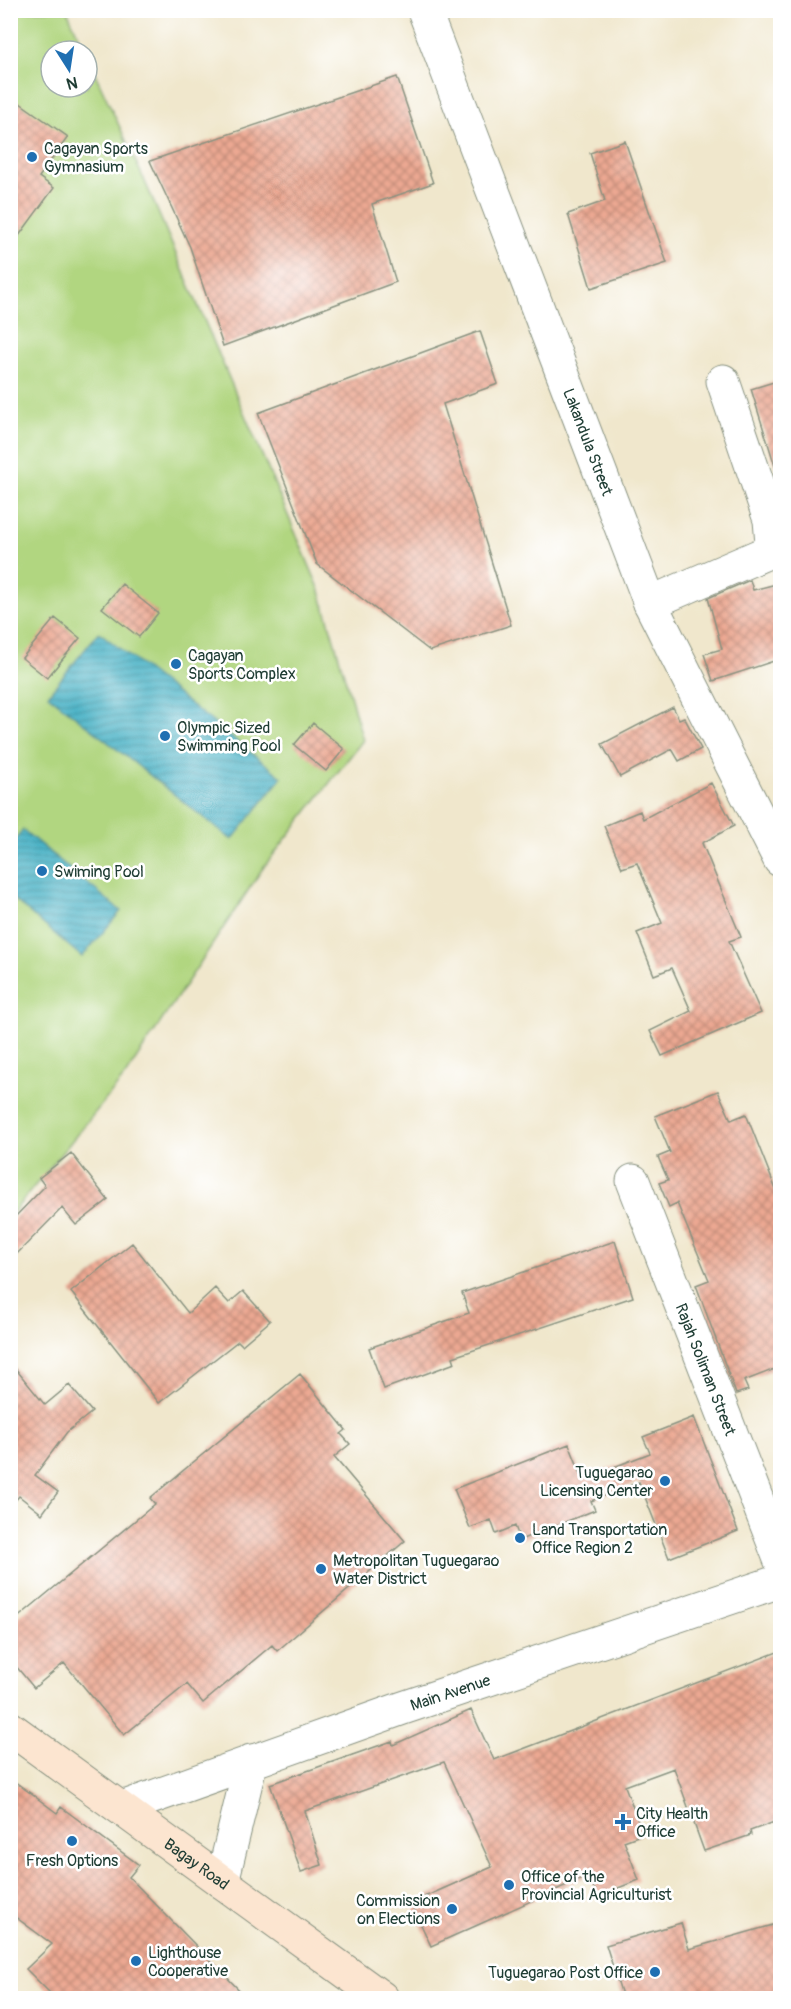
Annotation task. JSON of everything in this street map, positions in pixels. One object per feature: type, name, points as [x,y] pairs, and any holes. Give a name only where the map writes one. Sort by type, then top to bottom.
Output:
[{"type":"main road","name":"Bagay Road","points":[[10,1728],[382,1998]]},
{"type":"street","name":"Lakandula Street","points":[[424,10],[650,603],[780,860]]},
{"type":"street","points":[[650,603],[768,552],[772,544],[770,520],[723,381]]},
{"type":"street","name":"Rajah Soliman Street","points":[[633,1181],[780,1559]]},
{"type":"street","name":"Main Avenue","points":[[122,1808],[414,1704],[780,1581]]},
{"type":"street","points":[[222,1882],[251,1761]]},
{"type":"green space","name":"Cagayan Sports Complex","points":[[67,10],[80,39],[39,39],[39,99],[99,99],[99,82],[146,184],[319,588],[363,740],[263,868],[125,1076],[11,1215],[10,11]]},
{"type":"water","name":"Olympic Sized Swimming Pool","points":[[99,632],[282,777],[232,840],[48,695]]},
{"type":"water","name":"Swiming Pool","points":[[23,830],[121,911],[82,957],[11,897],[11,845]]},
{"type":"building","points":[[397,77],[433,183],[372,204],[396,282],[223,346],[190,247],[150,161]]},
{"type":"building","name":"Cagayan Sports Gymnasium","points":[[10,96],[68,137],[39,177],[54,188],[10,248]]},
{"type":"building","points":[[625,141],[667,263],[591,288],[568,214],[605,201],[590,153]]},
{"type":"building","points":[[480,331],[498,384],[443,404],[511,625],[430,651],[317,564],[258,413]]},
{"type":"building","points":[[780,380],[780,465],[775,466],[751,389]]},
{"type":"building","points":[[750,580],[753,590],[780,583],[780,659],[713,681],[704,654],[722,649],[708,598]]},
{"type":"building","points":[[122,584],[158,613],[139,637],[102,608]]},
{"type":"building","points":[[55,618],[80,638],[47,678],[22,658]]},
{"type":"building","points":[[673,707],[679,719],[684,717],[701,749],[679,761],[672,749],[620,777],[602,744]]},
{"type":"building","points":[[313,723],[344,749],[326,771],[294,745]]},
{"type":"building","points":[[711,783],[734,826],[702,843],[741,937],[729,941],[761,1013],[662,1056],[650,1031],[691,1011],[672,968],[654,975],[637,933],[662,923],[637,863],[622,868],[604,826],[640,811],[643,819]]},
{"type":"building","points":[[718,1091],[731,1120],[746,1114],[780,1200],[780,1367],[744,1381],[748,1390],[736,1394],[696,1285],[709,1280],[677,1203],[669,1207],[659,1183],[668,1180],[658,1157],[670,1152],[655,1116]]},
{"type":"building","points":[[71,1153],[108,1200],[76,1225],[62,1208],[10,1261],[10,1222],[45,1186],[39,1178]]},
{"type":"building","points":[[615,1241],[633,1297],[453,1357],[455,1363],[384,1389],[369,1348],[469,1313],[462,1293]]},
{"type":"building","points":[[132,1243],[188,1313],[215,1288],[229,1303],[243,1291],[270,1321],[242,1345],[238,1341],[159,1403],[71,1292]]},
{"type":"building","points":[[10,1362],[45,1405],[69,1385],[92,1412],[67,1432],[35,1475],[58,1492],[42,1514],[19,1496],[10,1507]]},
{"type":"building","points":[[300,1374],[346,1430],[341,1434],[350,1444],[334,1457],[405,1541],[277,1651],[272,1645],[203,1703],[187,1684],[124,1735],[64,1663],[34,1688],[10,1659],[10,1624],[155,1504],[150,1498]]},
{"type":"building","points":[[694,1417],[738,1531],[669,1558],[639,1482],[591,1501],[595,1510],[520,1540],[515,1526],[496,1534],[491,1520],[470,1528],[454,1489],[569,1444],[583,1479],[650,1453],[643,1437]]},
{"type":"building","points":[[780,1651],[780,1820],[750,1831],[751,1835],[704,1851],[674,1768],[625,1786],[643,1834],[624,1841],[639,1880],[597,1896],[589,1875],[431,1946],[411,1903],[492,1867],[444,1762],[305,1811],[322,1865],[301,1872],[270,1784],[392,1741],[393,1745],[471,1710],[494,1760]]},
{"type":"building","points":[[10,1778],[57,1813],[61,1807],[139,1865],[129,1877],[247,1998],[55,1998],[26,1969],[52,1944],[10,1913]]},
{"type":"building","points":[[681,1923],[689,1949],[780,1923],[780,1998],[623,1998],[606,1945]]},
{"type":"place","name":"Cagayan Sports Gymnasium","points":[[32,157]]},
{"type":"place","name":"Cagayan Sports Complex","points":[[176,664]]},
{"type":"place","name":"Olympic Sized Swimming Pool","points":[[165,736]]},
{"type":"place","name":"Swiming Pool","points":[[42,871]]},
{"type":"place","name":"Tuguegarao Licensing Center","points":[[665,1481]]},
{"type":"place","name":"Land Transportation Office Region 2","points":[[520,1538]]},
{"type":"place","name":"Metropolitan Tuguegarao Water District","points":[[321,1569]]},
{"type":"place","name":"City Health Office","points":[[623,1822]]},
{"type":"place","name":"Fresh Options","points":[[72,1841]]},
{"type":"place","name":"Office of the Provincial Agriculturist","points":[[509,1885]]},
{"type":"place","name":"Commission on Elections","points":[[452,1909]]},
{"type":"place","name":"Lighthouse Cooperative","points":[[136,1961]]},
{"type":"place","name":"Tuguegarao Post Office","points":[[655,1972]]}]
